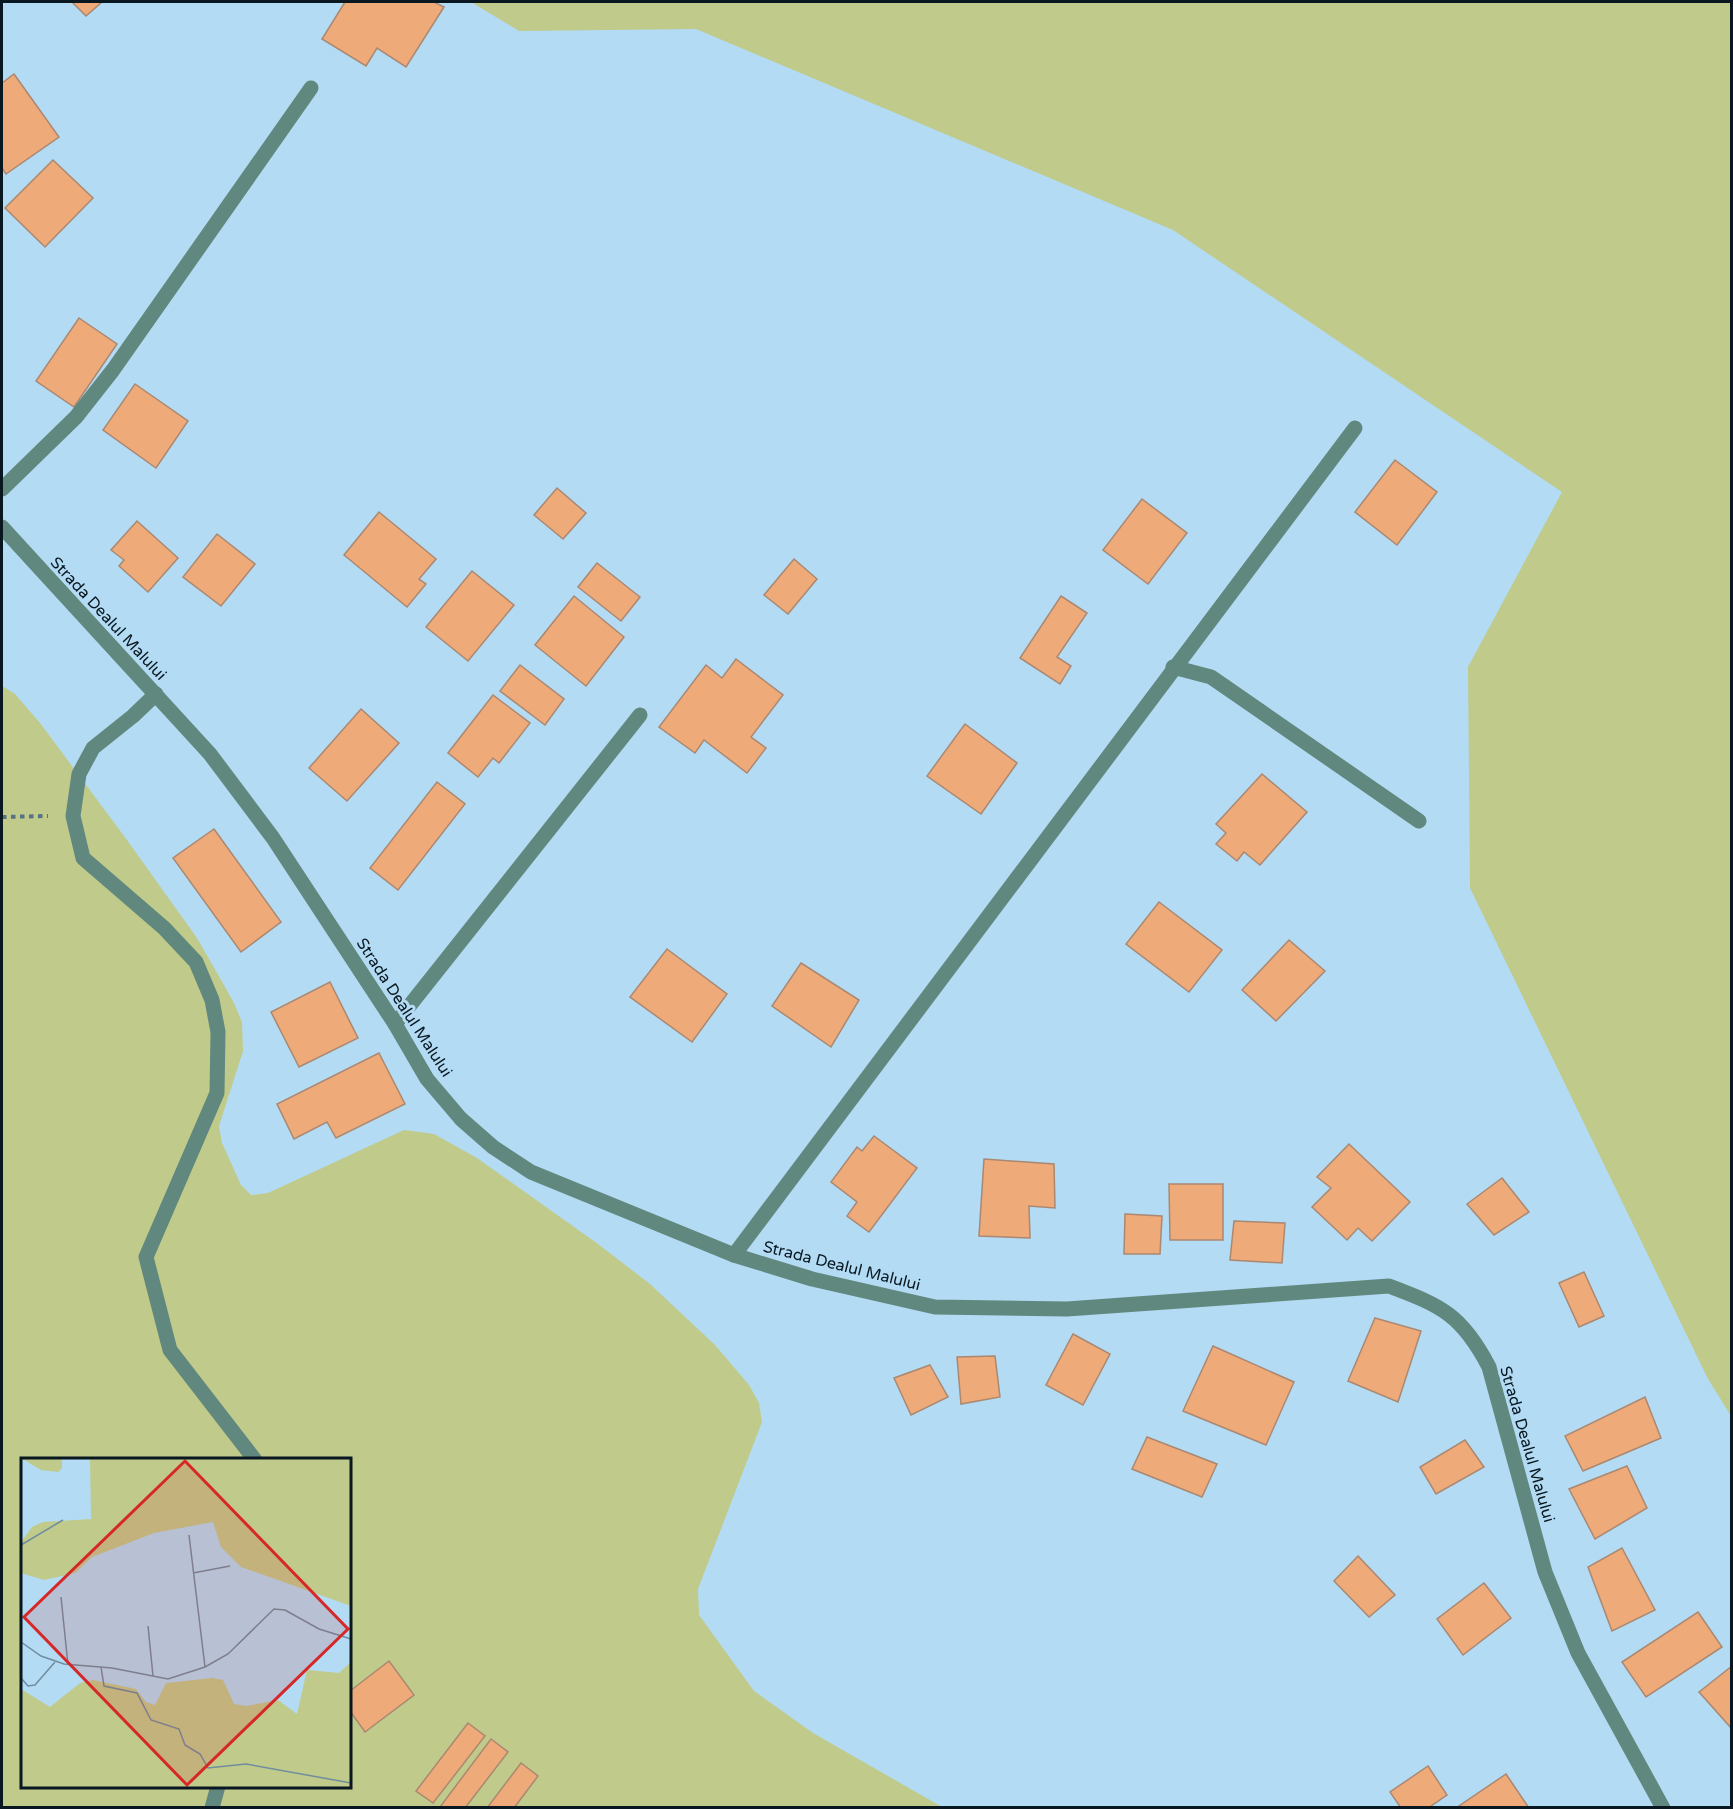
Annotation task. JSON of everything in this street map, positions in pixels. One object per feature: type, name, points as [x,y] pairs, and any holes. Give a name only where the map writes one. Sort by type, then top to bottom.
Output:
[{"type":"street","points":[[2,489],[76,417],[113,370],[311,88]]},
{"type":"street","points":[[734,1255],[1173,667],[1355,428]]},
{"type":"street","name":"Strada Dealul Malului","points":[[2,527],[210,754],[273,838],[395,1024],[427,1079],[461,1119],[493,1147],[531,1172],[734,1255],[812,1279],[935,1307],[1067,1309],[1389,1286],[1429,1300],[1460,1321],[1477,1343],[1489,1367],[1545,1572],[1578,1653],[1663,1808]]},
{"type":"street","points":[[1173,667],[1211,677],[1419,821]]},
{"type":"street","points":[[156,694],[134,716],[93,748],[79,774],[73,816],[83,858],[164,928],[196,962],[212,1000],[218,1032],[217,1093],[146,1257],[170,1350],[253,1458]]},
{"type":"street","points":[[395,1024],[640,715]]},
{"type":"street","points":[[212,1808],[217,1788]]},
{"type":"path","points":[[2,817],[73,816]]},
{"type":"green space","points":[[471,2],[1731,2],[1731,1416],[1708,1379],[1470,888],[1468,667],[1562,492],[1173,230],[696,29],[519,31]]},
{"type":"green space","points":[[2,686],[15,694],[40,723],[127,840],[197,938],[233,1001],[242,1022],[243,1051],[219,1126],[222,1143],[241,1185],[251,1195],[268,1193],[404,1130],[434,1134],[477,1158],[650,1284],[715,1345],[749,1385],[759,1403],[762,1422],[698,1589],[699,1615],[754,1691],[813,1733],[942,1807],[2,1807]]},
{"type":"building","points":[[72,2],[102,2],[86,16]]},
{"type":"building","points":[[345,2],[434,2],[444,7],[406,67],[377,48],[366,66],[322,39]]},
{"type":"building","points":[[14,74],[59,137],[6,174],[2,168],[2,83]]},
{"type":"building","points":[[53,160],[93,198],[45,247],[5,208]]},
{"type":"building","points":[[79,318],[117,344],[74,407],[36,381]]},
{"type":"building","points":[[135,384],[188,421],[156,468],[103,430]]},
{"type":"building","points":[[1395,460],[1437,492],[1397,545],[1355,512]]},
{"type":"building","points":[[557,488],[586,513],[563,539],[534,515]]},
{"type":"building","points":[[1142,499],[1187,533],[1148,584],[1103,550]]},
{"type":"building","points":[[379,512],[436,559],[419,579],[426,584],[407,607],[344,555]]},
{"type":"building","points":[[137,521],[178,558],[148,592],[119,566],[124,560],[111,550]]},
{"type":"building","points":[[217,534],[255,564],[221,606],[183,577]]},
{"type":"building","points":[[794,559],[817,579],[788,614],[764,595]]},
{"type":"building","points":[[597,563],[640,597],[621,621],[578,587]]},
{"type":"building","points":[[472,571],[514,605],[468,661],[426,627]]},
{"type":"building","points":[[574,596],[624,637],[586,686],[535,645]]},
{"type":"building","points":[[1061,596],[1087,613],[1057,657],[1071,666],[1060,684],[1020,658]]},
{"type":"building","points":[[736,659],[783,695],[751,737],[766,748],[747,773],[704,740],[695,753],[659,727],[706,665],[722,678]]},
{"type":"building","points":[[520,665],[564,699],[545,725],[500,691]]},
{"type":"building","points":[[493,695],[530,723],[499,763],[493,758],[478,777],[448,753]]},
{"type":"building","points":[[361,709],[399,743],[347,801],[309,768]]},
{"type":"building","points":[[965,724],[1017,763],[981,814],[927,776]]},
{"type":"building","points":[[1262,774],[1307,812],[1260,865],[1244,852],[1237,861],[1216,844],[1226,833],[1216,824]]},
{"type":"building","points":[[437,782],[465,804],[398,890],[370,868]]},
{"type":"building","points":[[214,829],[281,922],[241,952],[173,858]]},
{"type":"building","points":[[1159,902],[1222,950],[1189,992],[1126,944]]},
{"type":"building","points":[[1289,940],[1325,971],[1276,1021],[1242,990]]},
{"type":"building","points":[[667,949],[727,994],[692,1042],[630,997]]},
{"type":"building","points":[[801,963],[859,1000],[831,1047],[772,1006]]},
{"type":"building","points":[[330,982],[358,1038],[299,1067],[271,1012]]},
{"type":"building","points":[[379,1053],[405,1104],[336,1138],[327,1122],[294,1139],[277,1104]]},
{"type":"building","points":[[874,1136],[917,1168],[869,1232],[847,1216],[857,1202],[831,1182],[857,1147],[862,1151]]},
{"type":"building","points":[[1349,1144],[1410,1202],[1372,1241],[1358,1228],[1347,1240],[1312,1207],[1331,1188],[1317,1177]]},
{"type":"building","points":[[984,1159],[1054,1164],[1055,1208],[1029,1206],[1030,1238],[979,1236]]},
{"type":"building","points":[[1502,1178],[1529,1212],[1494,1235],[1467,1204]]},
{"type":"building","points":[[1169,1184],[1223,1184],[1223,1240],[1170,1240]]},
{"type":"building","points":[[1125,1214],[1162,1216],[1160,1254],[1124,1254]]},
{"type":"building","points":[[1234,1221],[1285,1223],[1282,1263],[1230,1260]]},
{"type":"building","points":[[1584,1272],[1604,1316],[1579,1327],[1559,1283]]},
{"type":"building","points":[[1375,1318],[1421,1331],[1398,1402],[1348,1381]]},
{"type":"building","points":[[1073,1334],[1110,1354],[1083,1405],[1046,1385]]},
{"type":"building","points":[[1213,1346],[1294,1382],[1266,1445],[1183,1411]]},
{"type":"building","points":[[995,1356],[1000,1397],[961,1404],[957,1357]]},
{"type":"building","points":[[930,1365],[948,1397],[911,1415],[894,1378]]},
{"type":"building","points":[[1645,1397],[1661,1438],[1583,1471],[1565,1436]]},
{"type":"building","points":[[1147,1437],[1217,1464],[1202,1497],[1132,1469]]},
{"type":"building","points":[[1465,1440],[1484,1467],[1436,1494],[1420,1467]]},
{"type":"building","points":[[1627,1466],[1647,1508],[1595,1539],[1569,1489]]},
{"type":"building","points":[[1622,1548],[1655,1610],[1612,1631],[1588,1567]]},
{"type":"building","points":[[1358,1556],[1395,1595],[1369,1617],[1334,1581]]},
{"type":"building","points":[[1484,1583],[1511,1618],[1463,1655],[1437,1619]]},
{"type":"building","points":[[1698,1612],[1722,1647],[1646,1697],[1622,1662]]},
{"type":"building","points":[[389,1661],[414,1695],[365,1732],[351,1712],[351,1690]]},
{"type":"building","points":[[1732,1666],[1732,1729],[1699,1692]]},
{"type":"building","points":[[468,1723],[485,1736],[433,1803],[416,1791]]},
{"type":"building","points":[[491,1739],[508,1752],[465,1808],[440,1807]]},
{"type":"building","points":[[521,1763],[538,1776],[514,1808],[487,1808]]},
{"type":"building","points":[[1428,1766],[1447,1795],[1428,1808],[1401,1808],[1390,1792]]},
{"type":"building","points":[[1506,1774],[1529,1808],[1456,1808]]}]
